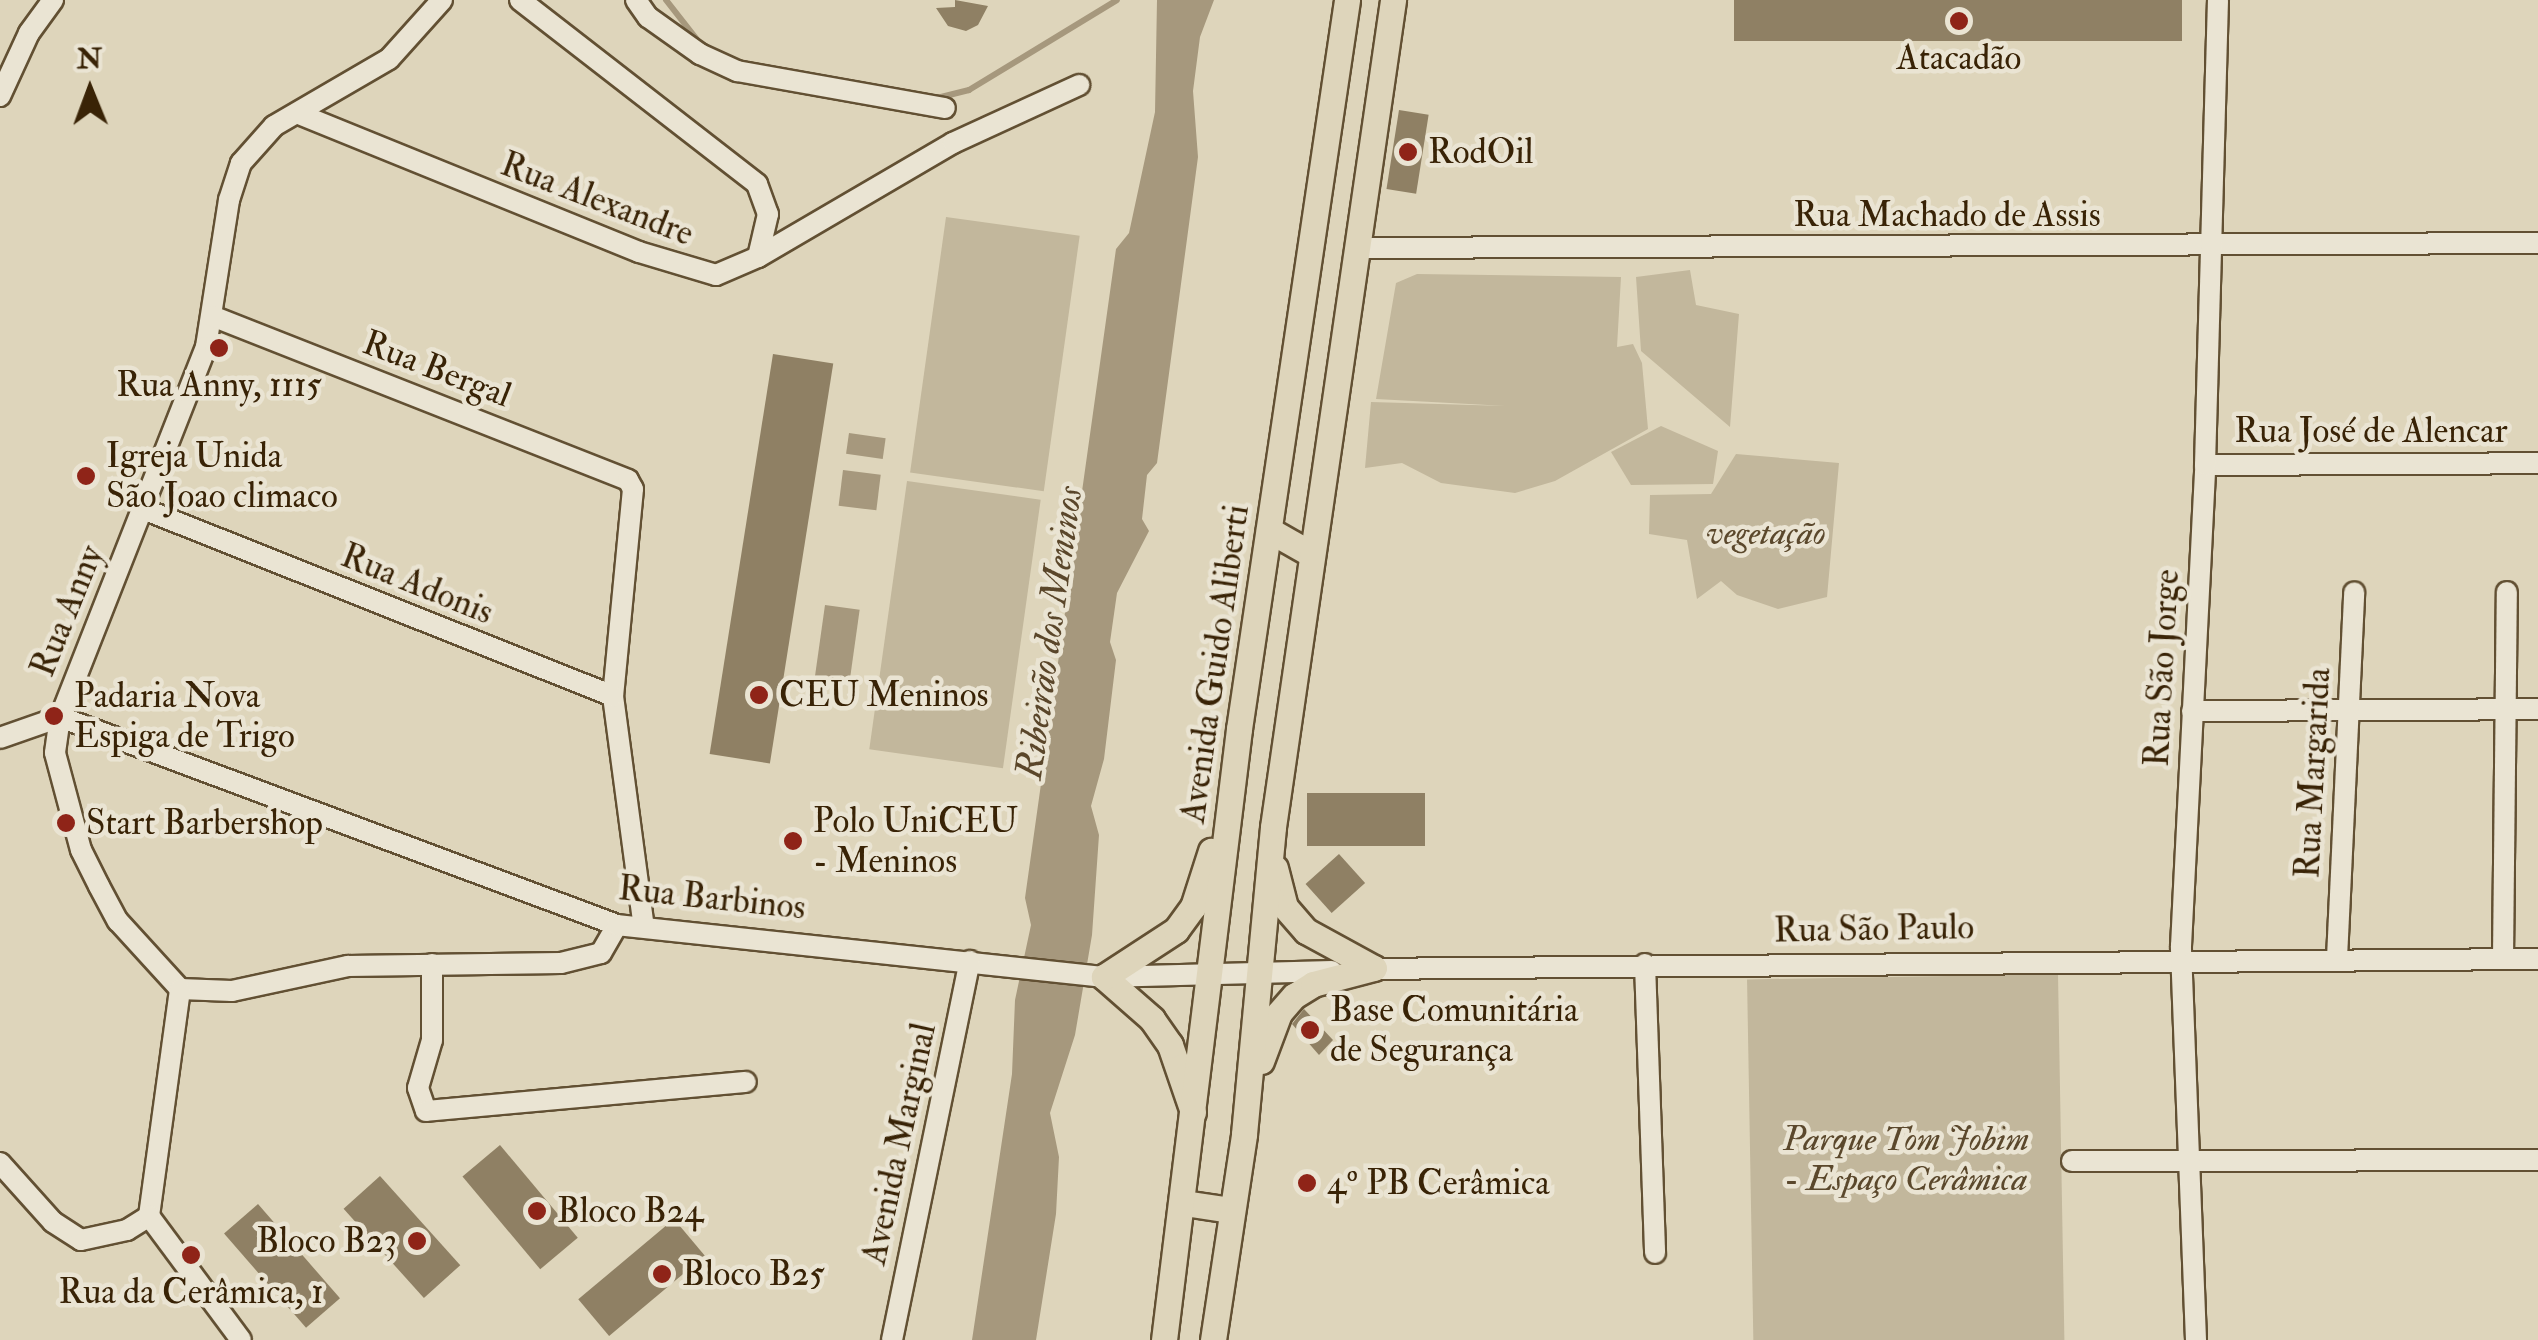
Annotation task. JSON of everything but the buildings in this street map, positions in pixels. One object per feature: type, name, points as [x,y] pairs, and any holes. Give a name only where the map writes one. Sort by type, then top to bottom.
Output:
[{"type":"main road","name":"Avenida Guido Aliberti","points":[[1164,1340],[1195,1120],[1239,729],[1347,0]]},
{"type":"main road","points":[[1214,1340],[1244,1134],[1272,827],[1392,0]]},
{"type":"main road","points":[[1269,530],[1311,554]]},
{"type":"main road","points":[[1195,1120],[1170,1045],[1152,1018],[1099,976],[1154,949],[1193,908],[1239,729]]},
{"type":"main road","points":[[1272,827],[1276,881],[1285,907],[1324,946],[1374,968]]},
{"type":"main road","points":[[1244,1134],[1279,1014],[1313,984],[1374,968]]},
{"type":"main road","points":[[1184,1203],[1232,1210]]},
{"type":"street","points":[[0,96],[29,32],[53,0]]},
{"type":"street","name":"Rua Anny","points":[[180,989],[118,920],[81,850],[55,753],[60,717],[141,508],[182,418],[212,316],[229,200],[241,163],[274,126],[389,59],[442,0]]},
{"type":"street","points":[[520,0],[547,6],[757,184],[768,214],[758,257]]},
{"type":"street","points":[[636,0],[648,17],[700,54],[736,71],[945,108]]},
{"type":"street","name":"Rua São Jorge","points":[[2196,1340],[2181,958],[2205,465],[2218,0]]},
{"type":"street","name":"Rua Alexandre","points":[[299,114],[700,273],[727,272],[903,170],[1079,85]]},
{"type":"street","name":"Rua Machado de Assis","points":[[1356,248],[2538,244]]},
{"type":"street","name":"Rua Bergal","points":[[212,316],[622,477],[633,489],[614,696]]},
{"type":"street","name":"Rua José de Alencar","points":[[2205,465],[2538,463]]},
{"type":"street","name":"Rua Adonis","points":[[141,508],[614,696]]},
{"type":"street","name":"Rua Margarida","points":[[2336,958],[2354,592]]},
{"type":"street","points":[[2503,958],[2507,592]]},
{"type":"street","points":[[614,696],[644,927]]},
{"type":"street","points":[[2192,712],[2538,710]]},
{"type":"street","points":[[0,738],[60,717]]},
{"type":"street","name":"Rua Barbinos","points":[[60,717],[617,925],[1099,976],[1210,977]]},
{"type":"street","points":[[240,1340],[149,1216],[180,989],[232,991],[334,968],[586,958],[609,945],[617,925]]},
{"type":"street","name":"Rua São Paulo","points":[[1210,977],[1374,968],[1645,964],[2538,958]]},
{"type":"street","name":"Avenida Marginal","points":[[892,1340],[970,961]]},
{"type":"street","points":[[432,964],[432,1040],[418,1088],[426,1112],[746,1082]]},
{"type":"street","points":[[1645,964],[1655,1253]]},
{"type":"street","points":[[2072,1161],[2538,1160]]},
{"type":"street","points":[[0,1163],[53,1222],[81,1240],[127,1230],[149,1216]]},
{"type":"green space","points":[[946,217],[1080,236],[1044,491],[910,472]]},
{"type":"green space","name":"vegetação","points":[[1690,270],[1696,305],[1739,314],[1730,427],[1641,351],[1636,277]]},
{"type":"green space","points":[[1417,274],[1621,277],[1617,347],[1633,344],[1642,363],[1648,429],[1555,481],[1515,493],[1441,483],[1402,463],[1365,468],[1371,402],[1506,406],[1376,399],[1396,283]]},
{"type":"green space","points":[[1661,426],[1718,451],[1713,484],[1631,485],[1611,452]]},
{"type":"green space","name":"vegetação","points":[[1736,454],[1839,463],[1827,597],[1778,609],[1737,595],[1721,581],[1697,599],[1687,540],[1649,534],[1650,495],[1711,494]]},
{"type":"green space","points":[[907,481],[1041,500],[1003,768],[869,749]]},
{"type":"green space","name":"Parque Tom Jobim - Espaço Cerâmica","points":[[2058,974],[2064,1340],[1753,1340],[1747,979]]},
{"type":"shaded area","points":[[1157,0],[1214,0],[1200,37],[1193,91],[1198,157],[1157,463],[1147,475],[1142,519],[1149,531],[1117,593],[1110,642],[1116,660],[1104,759],[1091,806],[1099,835],[1092,935],[1075,1035],[1050,1113],[1059,1157],[1056,1214],[1036,1340],[972,1340],[1012,1074],[1015,1000],[1031,925],[1025,898],[1116,249],[1129,233],[1155,112]]},
{"type":"shaded area","points":[[849,433],[886,438],[883,459],[846,454]]},
{"type":"shaded area","points":[[843,470],[881,475],[876,510],[839,506]]},
{"type":"shaded area","points":[[825,605],[860,610],[849,682],[815,677]]},
{"type":"waterway","points":[[666,0],[702,46]]},
{"type":"waterway","points":[[937,98],[969,90],[1117,0]]},
{"type":"place","name":"Atacadão","points":[[1959,21]]},
{"type":"place","name":"RodOil","points":[[1408,152]]},
{"type":"place","name":"Rua Anny, 1115","points":[[219,348]]},
{"type":"place","name":"Igreja Unida São Joao climaco","points":[[86,476]]},
{"type":"place","name":"CEU Meninos","points":[[759,695]]},
{"type":"place","name":"Padaria Nova Espiga de Trigo","points":[[54,716]]},
{"type":"place","name":"Start Barbershop","points":[[66,823]]},
{"type":"place","name":"Polo UniCEU - Meninos","points":[[793,841]]},
{"type":"place","name":"Base Comunitária de Segurança","points":[[1310,1030]]},
{"type":"place","name":"4º PB Cerâmica","points":[[1307,1183]]},
{"type":"place","name":"Bloco B24","points":[[537,1211]]},
{"type":"place","name":"Bloco B23","points":[[417,1241]]},
{"type":"place","name":"Rua da Cerâmica, 1","points":[[191,1255]]},
{"type":"place","name":"Bloco B25","points":[[662,1274]]},
{"type":"water label","name":"Ribeirão dos Meninos","points":[[1050,633]]}]
